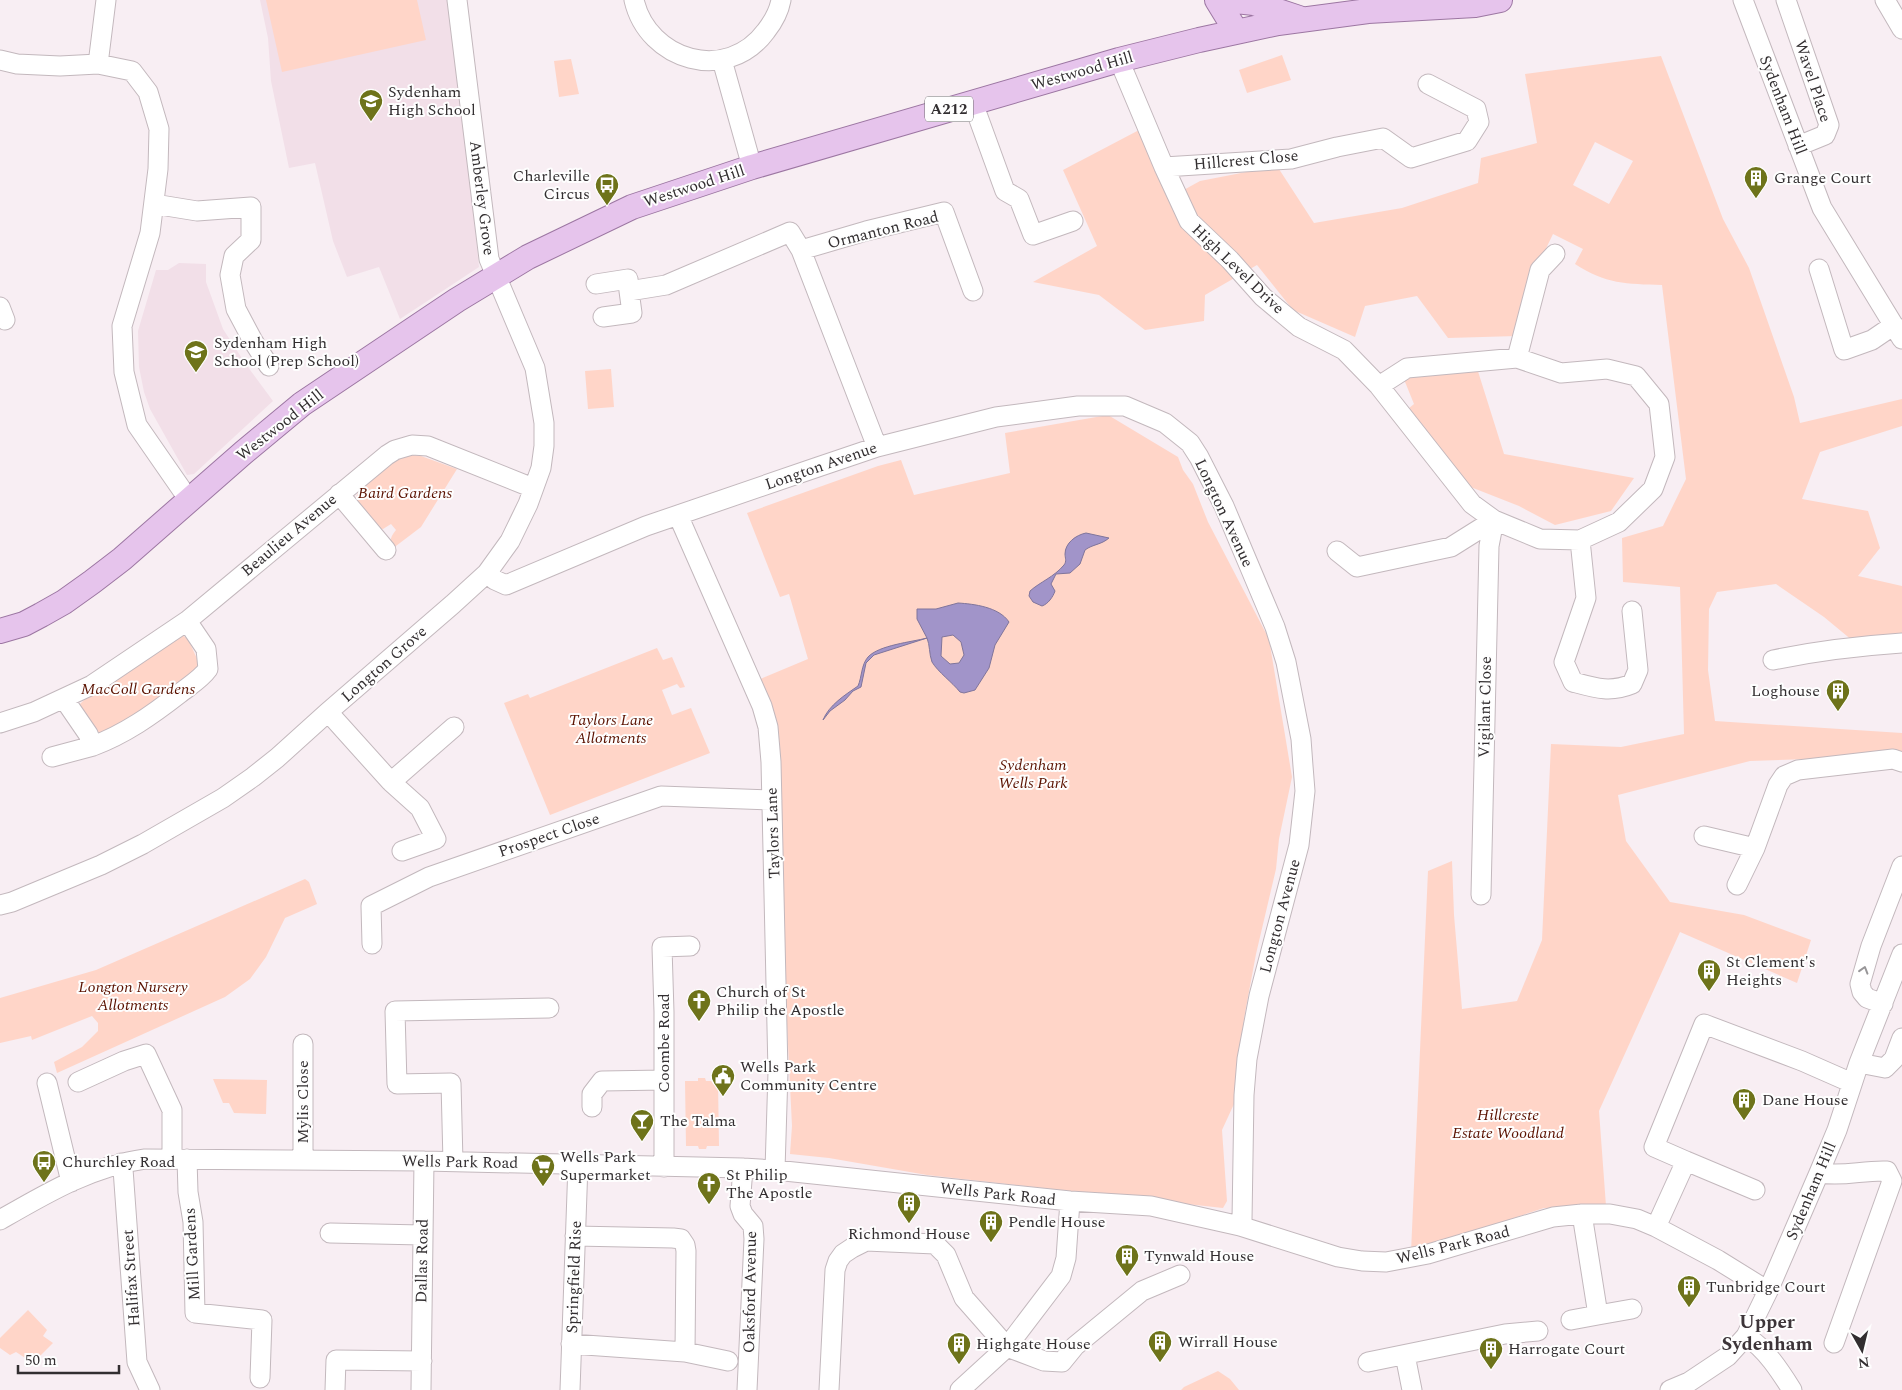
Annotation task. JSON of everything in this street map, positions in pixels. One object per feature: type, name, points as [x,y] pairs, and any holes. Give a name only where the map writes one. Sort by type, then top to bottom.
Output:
[{"type":"main road","points":[[1228,0],[1254,3],[1305,20]]},
{"type":"main road","points":[[1228,0],[1278,23]]},
{"type":"main road","points":[[1228,0],[1236,31]]},
{"type":"main road","name":"Westwood Hill","points":[[0,631],[24,624],[64,602],[122,559],[302,404],[496,276],[528,257],[624,210],[752,167],[1119,60],[1236,31],[1278,23],[1368,11],[1475,5],[1500,0]]},
{"type":"street","points":[[98,64],[106,0]]},
{"type":"street","name":"Amberley Grove","points":[[457,0],[489,259],[496,276]]},
{"type":"street","points":[[634,0],[636,11],[644,26],[657,42],[673,53],[698,60],[722,60],[739,54],[760,39],[773,22],[780,0]]},
{"type":"street","name":"Sydenham Hill","points":[[1743,0],[1822,208],[1898,332]]},
{"type":"street","name":"Wavel Place","points":[[1786,0],[1829,125],[1825,135],[1798,146]]},
{"type":"street","points":[[1885,0],[1902,29]]},
{"type":"street","points":[[0,60],[17,64],[60,66],[98,64],[132,71],[148,92],[159,129],[158,169],[150,233],[122,326],[124,372],[137,425],[189,500]]},
{"type":"street","points":[[722,60],[752,167]]},
{"type":"street","name":"High Level Drive","points":[[1119,60],[1188,221],[1230,260],[1263,297],[1299,327],[1344,350],[1379,386],[1472,504],[1494,520],[1540,540],[1580,540],[1619,522],[1653,489],[1665,458],[1659,404],[1636,376],[1607,369],[1561,373],[1516,358],[1407,368],[1379,386]]},
{"type":"street","name":"Hillcrest Close","points":[[1164,167],[1291,159],[1383,138],[1411,158],[1467,141],[1479,122],[1476,109],[1428,84]]},
{"type":"street","points":[[973,103],[1005,191],[1019,199],[1033,235],[1073,221]]},
{"type":"street","points":[[154,204],[197,210],[250,207],[251,240],[234,256],[230,275],[236,309],[253,342],[269,366]]},
{"type":"street","name":"Ormanton Road","points":[[802,250],[866,231],[944,212],[972,291]]},
{"type":"street","points":[[629,291],[666,285],[790,232],[802,250],[876,447]]},
{"type":"street","points":[[1516,358],[1540,270],[1556,254]]},
{"type":"street","points":[[1819,269],[1844,350],[1898,332]]},
{"type":"street","name":"Longton Grove","points":[[0,905],[12,902],[101,865],[170,829],[252,777],[284,753],[487,573],[510,541],[534,488],[541,468],[544,446],[544,423],[535,368],[496,276]]},
{"type":"street","points":[[596,284],[628,279],[629,291],[641,312],[603,317]]},
{"type":"street","name":"Longton Avenue","points":[[487,573],[495,580],[506,584],[646,526],[876,447],[996,417],[1078,406],[1125,406],[1165,423],[1190,444],[1199,457],[1224,506],[1275,627],[1286,662],[1301,739],[1305,791],[1299,845],[1259,996],[1247,1059],[1244,1095],[1242,1220],[1240,1226]]},
{"type":"street","name":"Beaulieu Avenue","points":[[0,723],[34,712],[92,685],[187,621],[339,494],[395,450],[412,445],[428,446],[534,488]]},
{"type":"street","points":[[339,494],[386,550]]},
{"type":"street","name":"Taylors Lane","points":[[678,515],[762,706],[768,727],[772,800],[778,1072],[775,1170]]},
{"type":"street","points":[[1338,551],[1357,567],[1451,547],[1494,520]]},
{"type":"street","name":"Vigilant Close","points":[[1481,895],[1489,546],[1494,520]]},
{"type":"street","points":[[1580,540],[1586,598],[1564,662],[1573,682],[1598,689],[1620,689],[1632,684],[1638,670],[1632,611]]},
{"type":"street","points":[[52,757],[93,746],[121,734],[151,715],[205,674],[208,668],[206,650],[187,621]]},
{"type":"street","points":[[1773,660],[1842,648],[1902,643]]},
{"type":"street","points":[[64,699],[88,734],[93,746]]},
{"type":"street","points":[[328,712],[391,782],[420,808],[436,839],[402,851]]},
{"type":"street","points":[[391,782],[454,727]]},
{"type":"street","points":[[1737,885],[1755,848],[1778,785],[1784,776],[1798,770],[1893,759],[1902,762]]},
{"type":"street","name":"Prospect Close","points":[[372,944],[371,906],[429,878],[660,796],[772,800]]},
{"type":"street","points":[[1704,836],[1755,848]]},
{"type":"street","points":[[1883,1004],[1867,998],[1862,992],[1860,984],[1871,946],[1902,866]]},
{"type":"street","name":"Coombe Road","points":[[664,1167],[662,947],[690,946]]},
{"type":"street","name":"Sydenham Hill","points":[[1670,1390],[1689,1382],[1728,1356],[1746,1336],[1768,1291],[1819,1173],[1859,1063],[1902,954]]},
{"type":"street","points":[[453,1162],[451,1083],[397,1084],[395,1011],[549,1008]]},
{"type":"street","points":[[1755,1190],[1654,1147],[1704,1024],[1802,1061],[1852,1083]]},
{"type":"street","points":[[1859,1063],[1885,1068],[1894,1060],[1902,1038]]},
{"type":"street","name":"Mylis Close","points":[[303,1160],[304,1044]]},
{"type":"street","points":[[78,1082],[146,1054],[172,1110],[180,1158]]},
{"type":"street","points":[[592,1107],[592,1094],[602,1081],[664,1080]]},
{"type":"street","points":[[47,1083],[71,1182]]},
{"type":"street","name":"Mill Gardens","points":[[180,1158],[193,1222],[195,1313],[262,1320],[260,1378]]},
{"type":"street","name":"Wells Park Road","points":[[0,1220],[56,1188],[121,1163],[145,1159],[424,1161],[744,1168],[1070,1201],[1151,1206],[1240,1226],[1338,1257],[1362,1261],[1386,1262],[1437,1252],[1553,1217],[1610,1214],[1628,1217],[1656,1227],[1718,1260],[1768,1291]]},
{"type":"street","name":"Dallas Road","points":[[421,1390],[424,1161]]},
{"type":"street","points":[[1656,1227],[1686,1161]]},
{"type":"street","name":"Halifax Street","points":[[121,1163],[136,1362],[150,1390]]},
{"type":"street","name":"Springfield Rise","points":[[570,1390],[578,1164]]},
{"type":"street","name":"Oaksford Avenue","points":[[744,1168],[740,1206],[743,1214],[752,1222],[754,1239],[747,1390]]},
{"type":"street","points":[[1819,1173],[1836,1176],[1874,1170],[1887,1171],[1892,1181],[1834,1343]]},
{"type":"street","points":[[960,1390],[1007,1347],[1061,1276],[1066,1258],[1070,1201]]},
{"type":"street","points":[[1582,1214],[1598,1315]]},
{"type":"street","points":[[330,1232],[422,1234]]},
{"type":"street","points":[[576,1236],[681,1239],[686,1251],[685,1352]]},
{"type":"street","points":[[829,1390],[835,1270],[843,1254],[866,1242],[935,1244],[946,1255],[964,1298],[1007,1347],[1044,1361],[1062,1362],[1075,1346],[1142,1291],[1180,1275]]},
{"type":"street","points":[[1571,1320],[1632,1310]]},
{"type":"street","points":[[1368,1362],[1506,1334],[1538,1331]]},
{"type":"street","points":[[1746,1336],[1773,1362],[1792,1390]]},
{"type":"street","points":[[571,1344],[685,1352],[728,1361]]},
{"type":"street","points":[[1405,1355],[1412,1390]]},
{"type":"street","points":[[335,1390],[331,1360],[422,1362]]},
{"type":"shaded area","name":"Sydenham High School","points":[[260,0],[451,0],[479,267],[400,319],[379,267],[347,277],[333,241],[315,163],[289,168],[271,81],[268,38]]},
{"type":"shaded area","name":"Sydenham High School (Prep School)","points":[[179,263],[206,264],[206,282],[223,329],[273,401],[194,474],[187,475],[150,409],[139,367],[138,331],[156,270],[168,270]]},
{"type":"shaded area","points":[[1086,533],[1109,538],[1085,550],[1080,564],[1070,573],[1056,574],[1051,584],[1055,591],[1052,598],[1046,604],[1042,606],[1033,602],[1029,596],[1030,591],[1064,565],[1065,550],[1069,543]]},
{"type":"shaded area","points":[[958,603],[971,604],[993,610],[1005,617],[1009,622],[995,645],[989,668],[975,690],[964,693],[960,692],[932,662],[928,641],[917,619],[917,609],[936,609]],"holes":[[[953,635],[961,642],[964,655],[959,663],[950,664],[941,656],[942,637]]]},
{"type":"shaded area","points":[[927,638],[874,655],[866,663],[861,687],[853,691],[845,700],[830,711],[823,720],[833,705],[858,686],[864,664],[873,653],[896,644]]},
{"type":"green space","points":[[266,0],[417,0],[426,40],[282,72]]},
{"type":"green space","points":[[1282,55],[1291,80],[1247,93],[1239,70]]},
{"type":"green space","name":"Hillcreste Estate Woodland","points":[[1661,56],[1723,219],[1749,268],[1794,397],[1800,423],[1902,399],[1902,426],[1820,452],[1802,499],[1868,511],[1880,548],[1858,576],[1902,586],[1902,642],[1853,641],[1824,617],[1776,584],[1717,592],[1709,609],[1708,670],[1715,721],[1902,733],[1902,756],[1750,761],[1618,795],[1626,841],[1670,902],[1744,915],[1811,940],[1797,983],[1680,932],[1599,1111],[1606,1206],[1544,1208],[1411,1252],[1428,871],[1452,861],[1454,915],[1462,1009],[1517,1001],[1542,940],[1551,744],[1621,747],[1684,734],[1680,587],[1623,582],[1622,538],[1663,526],[1686,479],[1662,285],[1617,282],[1596,276],[1575,264],[1583,249],[1553,234],[1537,267],[1517,336],[1448,338],[1417,296],[1365,306],[1355,337],[1293,310],[1257,265],[1205,295],[1204,321],[1145,330],[1099,295],[1033,282],[1097,246],[1063,170],[1141,129],[1171,197],[1200,181],[1277,166],[1314,223],[1402,208],[1478,183],[1481,158],[1537,143],[1525,74]],"holes":[[[1595,142],[1633,161],[1609,204],[1573,185]]]},
{"type":"green space","points":[[571,59],[579,94],[559,97],[554,61]]},
{"type":"green space","points":[[1476,365],[1504,454],[1634,478],[1611,511],[1555,525],[1519,506],[1463,484],[1422,424],[1408,409],[1414,404],[1399,367]]},
{"type":"green space","points":[[611,369],[614,407],[588,409],[585,371]]},
{"type":"green space","name":"Sydenham Wells Park","points":[[1108,415],[1178,457],[1183,470],[1193,484],[1208,522],[1269,639],[1292,777],[1279,839],[1276,869],[1256,954],[1245,1013],[1234,1104],[1222,1130],[1227,1201],[1223,1208],[927,1175],[829,1158],[790,1154],[792,1126],[782,922],[758,680],[808,659],[789,594],[780,597],[747,513],[878,466],[901,460],[914,495],[1010,473],[1005,433]]},
{"type":"green space","name":"Baird Gardens","points":[[413,455],[457,469],[421,527],[392,549],[391,538],[396,530],[391,524],[383,529],[377,528],[360,508],[356,497],[366,483],[380,470],[397,460]]},
{"type":"green space","name":"MacColl Gardens","points":[[182,635],[188,639],[199,663],[197,670],[152,705],[103,733],[95,731],[78,706],[86,698]]},
{"type":"green space","name":"Taylors Lane Allotments","points":[[657,648],[663,660],[672,657],[685,687],[680,688],[677,684],[662,690],[672,715],[691,708],[710,753],[550,815],[504,703],[528,694],[530,698]]},
{"type":"green space","name":"Longton Nursery Allotments","points":[[305,879],[309,882],[317,904],[285,918],[266,957],[250,979],[225,997],[57,1073],[54,1062],[82,1047],[98,1031],[98,1023],[92,1016],[32,1040],[31,1036],[0,1043],[0,998],[96,970]]},
{"type":"green space","points":[[698,1078],[705,1078],[706,1081],[718,1081],[719,1146],[707,1146],[706,1149],[699,1149],[698,1146],[686,1146],[685,1081],[698,1081]]},
{"type":"green space","points":[[213,1079],[267,1080],[266,1114],[234,1113],[229,1103],[223,1103]]},
{"type":"green space","points":[[28,1310],[47,1330],[43,1336],[53,1343],[33,1363],[16,1352],[10,1355],[0,1348],[0,1338]]},
{"type":"green space","points":[[1218,1371],[1230,1379],[1239,1390],[1181,1390],[1184,1387]]},
{"type":"place","name":"Sydenham High School","points":[[371,122]]},
{"type":"place","name":"Grange Court","points":[[1756,199]]},
{"type":"place","name":"Charleville Circus","points":[[607,206]]},
{"type":"place","name":"Sydenham High School (Prep School)","points":[[196,373]]},
{"type":"place","name":"Loghouse","points":[[1838,712]]},
{"type":"place","name":"St Clement's Heights","points":[[1709,992]]},
{"type":"place","name":"Church of St Philip the Apostle","points":[[699,1022]]},
{"type":"place","name":"Wells Park Community Centre","points":[[723,1097]]},
{"type":"place","name":"Dane House","points":[[1744,1121]]},
{"type":"place","name":"The Talma","points":[[642,1142]]},
{"type":"place","name":"Churchley Road","points":[[44,1183]]},
{"type":"place","name":"Wells Park Supermarket","points":[[543,1187]]},
{"type":"place","name":"St Philip The Apostle","points":[[709,1205]]},
{"type":"place","name":"Richmond House","points":[[909,1224]]},
{"type":"place","name":"Pendle House","points":[[991,1243]]},
{"type":"place","name":"Tynwald House","points":[[1127,1277]]},
{"type":"place","name":"Tunbridge Court","points":[[1689,1308]]},
{"type":"place","name":"Wirrall House","points":[[1160,1363]]},
{"type":"place","name":"Highgate House","points":[[959,1365]]},
{"type":"place","name":"Harrogate Court","points":[[1491,1370]]},
{"type":"district","name":"Upper Sydenham","points":[[1767,1333]]}]
